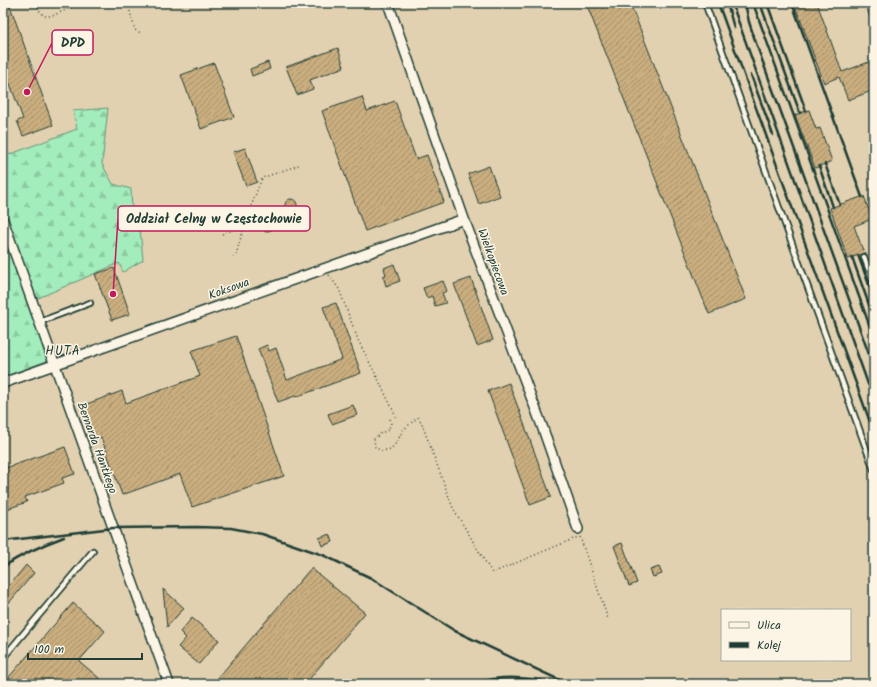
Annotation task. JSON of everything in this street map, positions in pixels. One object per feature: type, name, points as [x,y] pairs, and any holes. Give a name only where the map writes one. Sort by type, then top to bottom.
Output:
[{"type":"street","name":"Wielkopiecowa","points":[[388,3],[464,219],[539,419],[578,529]]},
{"type":"street","name":"Koksowa","points":[[3,383],[464,219]]},
{"type":"street","name":"Bernarda Hantkego","points":[[3,220],[169,684]]},
{"type":"lane","points":[[705,3],[874,470]]},
{"type":"lane","points":[[864,257],[874,284]]},
{"type":"lane","points":[[39,322],[90,303]]},
{"type":"lane","points":[[3,658],[93,551]]},
{"type":"path","points":[[37,3],[40,12],[44,16],[52,16],[81,3]]},
{"type":"path","points":[[129,3],[135,30],[141,33]]},
{"type":"path","points":[[222,234],[255,222],[250,209],[262,178],[299,165]]},
{"type":"path","points":[[233,257],[236,255],[244,226]]},
{"type":"path","points":[[325,268],[339,289],[358,340],[378,377],[396,418]]},
{"type":"path","points":[[390,420],[391,424],[388,430],[381,433],[374,439],[375,447],[381,451],[390,449],[397,442],[403,430],[417,417],[422,424],[453,508],[492,573],[580,537],[608,618]]},
{"type":"shaded area","points":[[3,3],[874,3],[874,684],[3,684]]},
{"type":"green space","points":[[108,108],[102,164],[113,184],[131,189],[132,213],[140,229],[143,260],[123,272],[119,263],[29,302],[47,361],[3,377],[3,157],[77,129],[73,111]]},
{"type":"building","points":[[3,3],[9,3],[53,125],[23,136],[17,121],[23,119],[3,65]]},
{"type":"building","points":[[586,3],[630,3],[746,299],[709,314]]},
{"type":"building","points":[[794,3],[817,3],[842,72],[869,62],[874,74],[874,90],[848,100],[839,77],[824,83]]},
{"type":"building","points":[[865,3],[874,3],[874,26],[873,26]]},
{"type":"building","points":[[338,48],[344,67],[310,80],[313,89],[297,95],[286,67]]},
{"type":"building","points":[[268,62],[270,69],[252,76],[250,69]]},
{"type":"building","points":[[214,63],[234,117],[201,129],[181,75]]},
{"type":"building","points":[[362,97],[367,111],[395,101],[416,159],[427,155],[444,202],[365,231],[322,111]]},
{"type":"building","points":[[809,110],[816,129],[820,128],[832,161],[815,168],[795,115]]},
{"type":"building","points":[[245,148],[257,182],[246,186],[233,152]]},
{"type":"building","points":[[489,166],[500,196],[479,204],[468,174]]},
{"type":"building","points":[[864,196],[872,219],[854,226],[864,253],[848,259],[830,208]]},
{"type":"building","points":[[291,199],[295,201],[297,205],[295,209],[291,211],[287,209],[285,205],[287,201]]},
{"type":"building","points":[[270,218],[274,229],[265,232],[261,221]]},
{"type":"building","points":[[394,264],[400,281],[386,286],[383,276],[386,275],[384,268]]},
{"type":"building","points":[[114,268],[130,314],[112,320],[95,274]]},
{"type":"building","points":[[471,278],[493,340],[477,346],[454,284]]},
{"type":"building","points":[[443,281],[447,291],[442,293],[446,303],[435,306],[432,296],[427,298],[423,288]]},
{"type":"building","points":[[336,303],[361,373],[296,397],[295,396],[278,402],[258,349],[267,345],[269,351],[276,348],[287,380],[342,359],[323,307]]},
{"type":"building","points":[[236,336],[284,476],[192,507],[180,474],[122,495],[101,437],[94,440],[83,407],[84,405],[122,391],[126,403],[200,376],[191,351]]},
{"type":"building","points":[[509,383],[551,497],[530,505],[488,391]]},
{"type":"building","points":[[353,405],[357,415],[332,424],[328,414]]},
{"type":"building","points":[[65,447],[75,474],[62,478],[64,483],[25,497],[27,502],[7,509],[3,497],[3,469]]},
{"type":"building","points":[[330,534],[333,542],[322,546],[319,538]]},
{"type":"building","points":[[622,543],[637,583],[629,586],[614,546]]},
{"type":"building","points":[[26,565],[34,573],[3,610],[3,593]]},
{"type":"building","points":[[659,567],[662,574],[653,577],[650,570]]},
{"type":"building","points":[[311,568],[365,613],[305,684],[222,684],[217,679]]},
{"type":"building","points":[[163,589],[184,608],[167,627]]},
{"type":"building","points":[[73,603],[105,631],[79,661],[106,684],[3,684]]},
{"type":"building","points":[[192,618],[219,640],[199,664],[178,647],[186,638],[180,632]]},
{"type":"railway","points":[[718,3],[874,433]]},
{"type":"railway","points":[[727,3],[734,28]]},
{"type":"railway","points":[[733,3],[868,384],[874,395]]},
{"type":"railway","points":[[745,3],[749,22],[757,46],[874,368]]},
{"type":"railway","points":[[753,3],[874,338]]},
{"type":"railway","points":[[760,3],[800,113]]},
{"type":"railway","points":[[767,3],[806,111]]},
{"type":"railway","points":[[792,3],[862,197]]},
{"type":"railway","points":[[751,75],[773,135]]},
{"type":"railway","points":[[825,164],[840,205]]},
{"type":"railway","points":[[819,166],[833,207]]},
{"type":"railway","points":[[870,220],[874,231]]},
{"type":"railway","points":[[858,255],[874,298]]},
{"type":"railway","points":[[852,257],[874,319]]},
{"type":"railway","points":[[3,541],[113,528],[231,528],[262,534],[323,555],[371,578],[455,631],[568,684]]},
{"type":"railway","points":[[3,567],[32,550],[64,537]]},
{"type":"railway","points":[[475,684],[491,679],[502,678],[533,679],[556,684]]},
{"type":"place","name":"DPD","points":[[27,92]]},
{"type":"place","name":"Oddział Celny w Częstochowie","points":[[113,294]]},
{"type":"district","name":"HUTA","points":[[63,351]]}]
